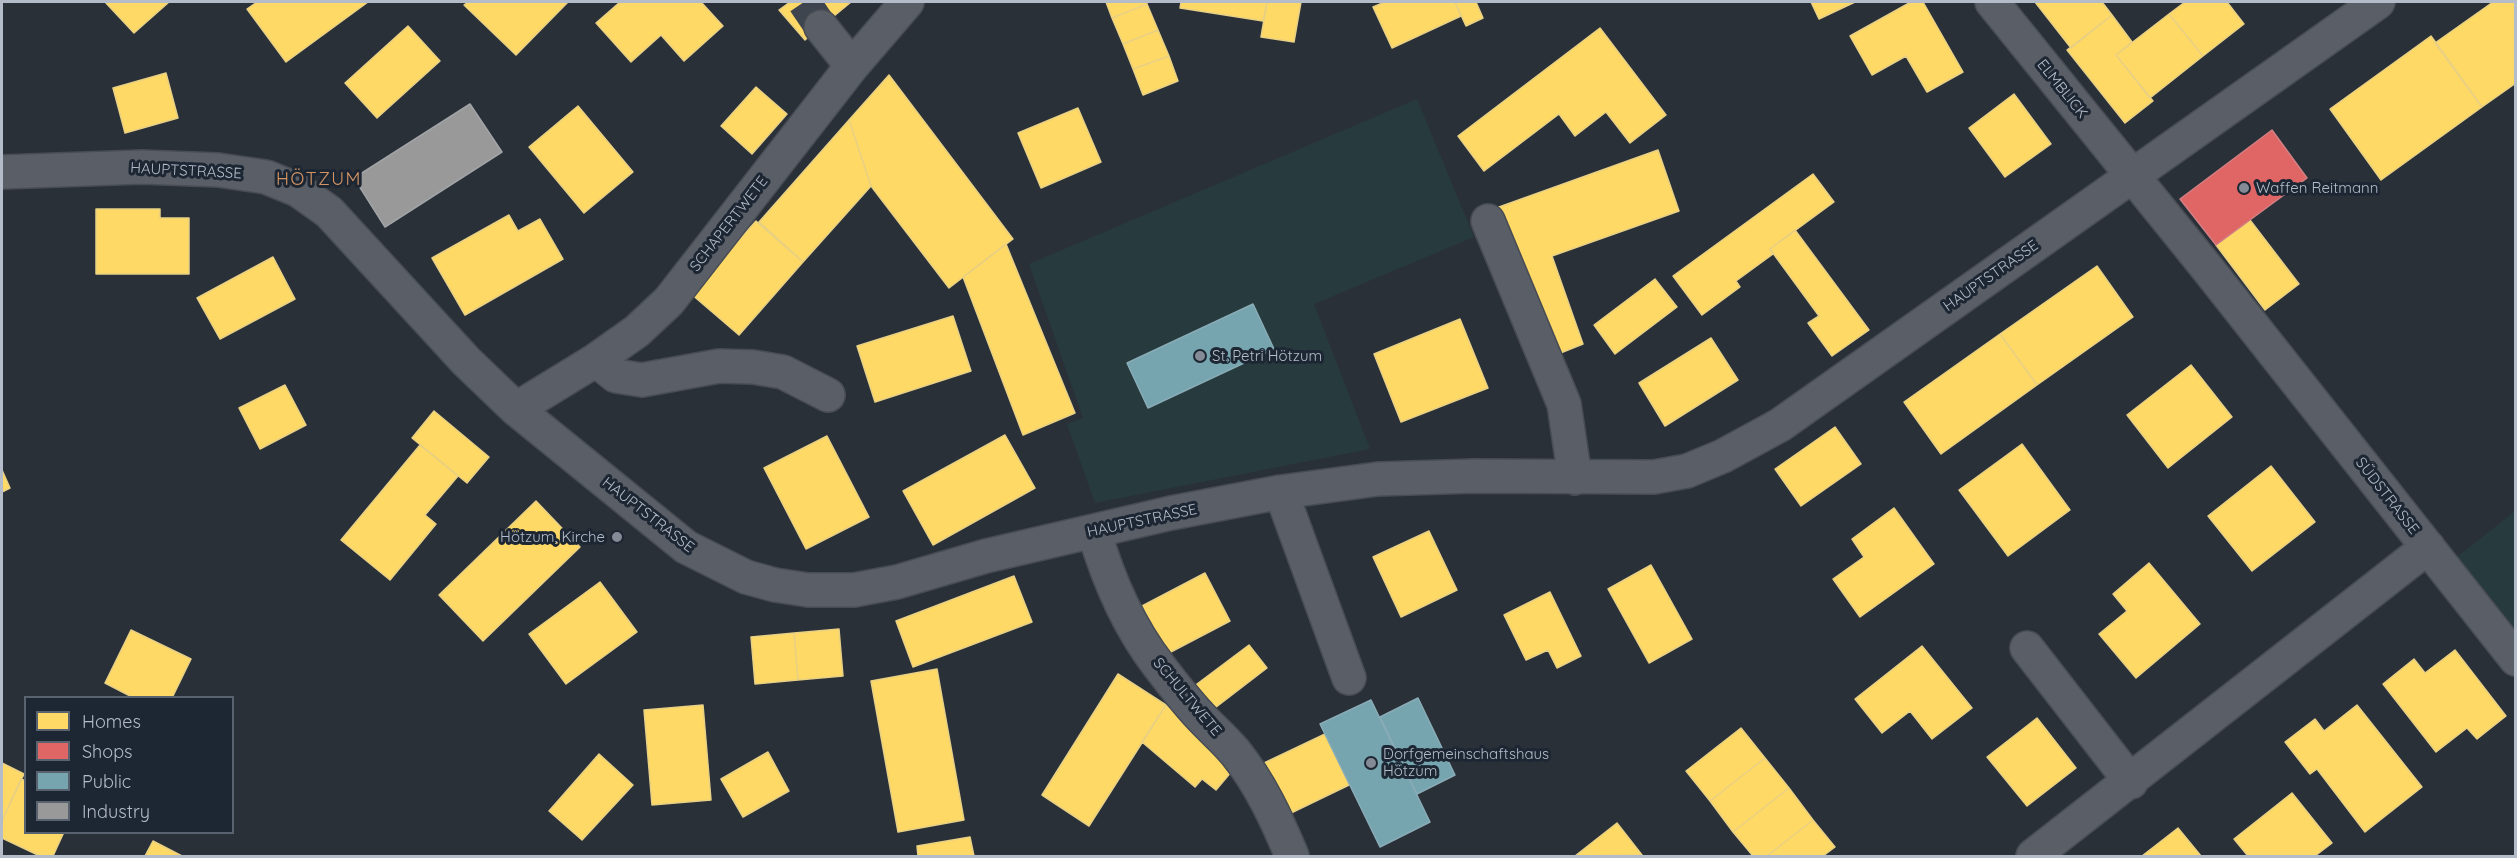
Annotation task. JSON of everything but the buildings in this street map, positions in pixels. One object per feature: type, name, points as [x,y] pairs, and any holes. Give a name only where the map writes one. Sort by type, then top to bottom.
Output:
[{"type":"street","name":"SCHAPERTWETE","points":[[516,409],[596,360],[637,331],[669,301],[852,66],[907,2]]},
{"type":"street","name":"ELMBLICK","points":[[1992,2],[2132,176]]},
{"type":"street","name":"HAUPTSTRASSE","points":[[2,172],[142,167],[218,170],[266,177],[298,190],[328,212],[466,361],[516,409],[686,547],[746,577],[775,585],[808,590],[854,590],[886,584],[986,556],[1171,513],[1281,492],[1378,479],[1475,476],[1654,477],[1687,471],[1723,456],[1780,425],[2378,2]]},
{"type":"street","points":[[821,27],[852,66]]},
{"type":"street","name":"SÜDSTRASSE","points":[[2033,856],[2131,782],[2428,547],[2132,176]]},
{"type":"street","points":[[1488,221],[1564,404],[1575,478]]},
{"type":"street","points":[[596,360],[616,376],[642,380],[719,366],[753,367],[783,372],[828,395]]},
{"type":"street","points":[[1281,492],[1349,678]]},
{"type":"street","name":"SCHULTWETE","points":[[1094,531],[1104,568],[1133,627],[1158,665],[1240,760],[1278,822],[1292,856]]},
{"type":"street","points":[[2428,547],[2516,659]]},
{"type":"street","points":[[2027,648],[2131,782]]},
{"type":"green space","points":[[1417,99],[1474,237],[1314,304],[1370,449],[1095,503],[1067,424],[1083,418],[1029,264]]},
{"type":"green space","points":[[2515,511],[2515,629],[2457,557]]},
{"type":"tunnel","points":[[804,2],[821,27]]},
{"type":"place","name":"Waffen Reitmann","points":[[2244,188]]},
{"type":"place","name":"St. Petri Hötzum","points":[[1200,356]]},
{"type":"place","name":"Hötzum, Kirche","points":[[617,537]]},
{"type":"place","name":"Dorfgemeinschaftshaus Hötzum","points":[[1371,763]]},
{"type":"district","name":"HÖTZUM","points":[[319,180]]}]
